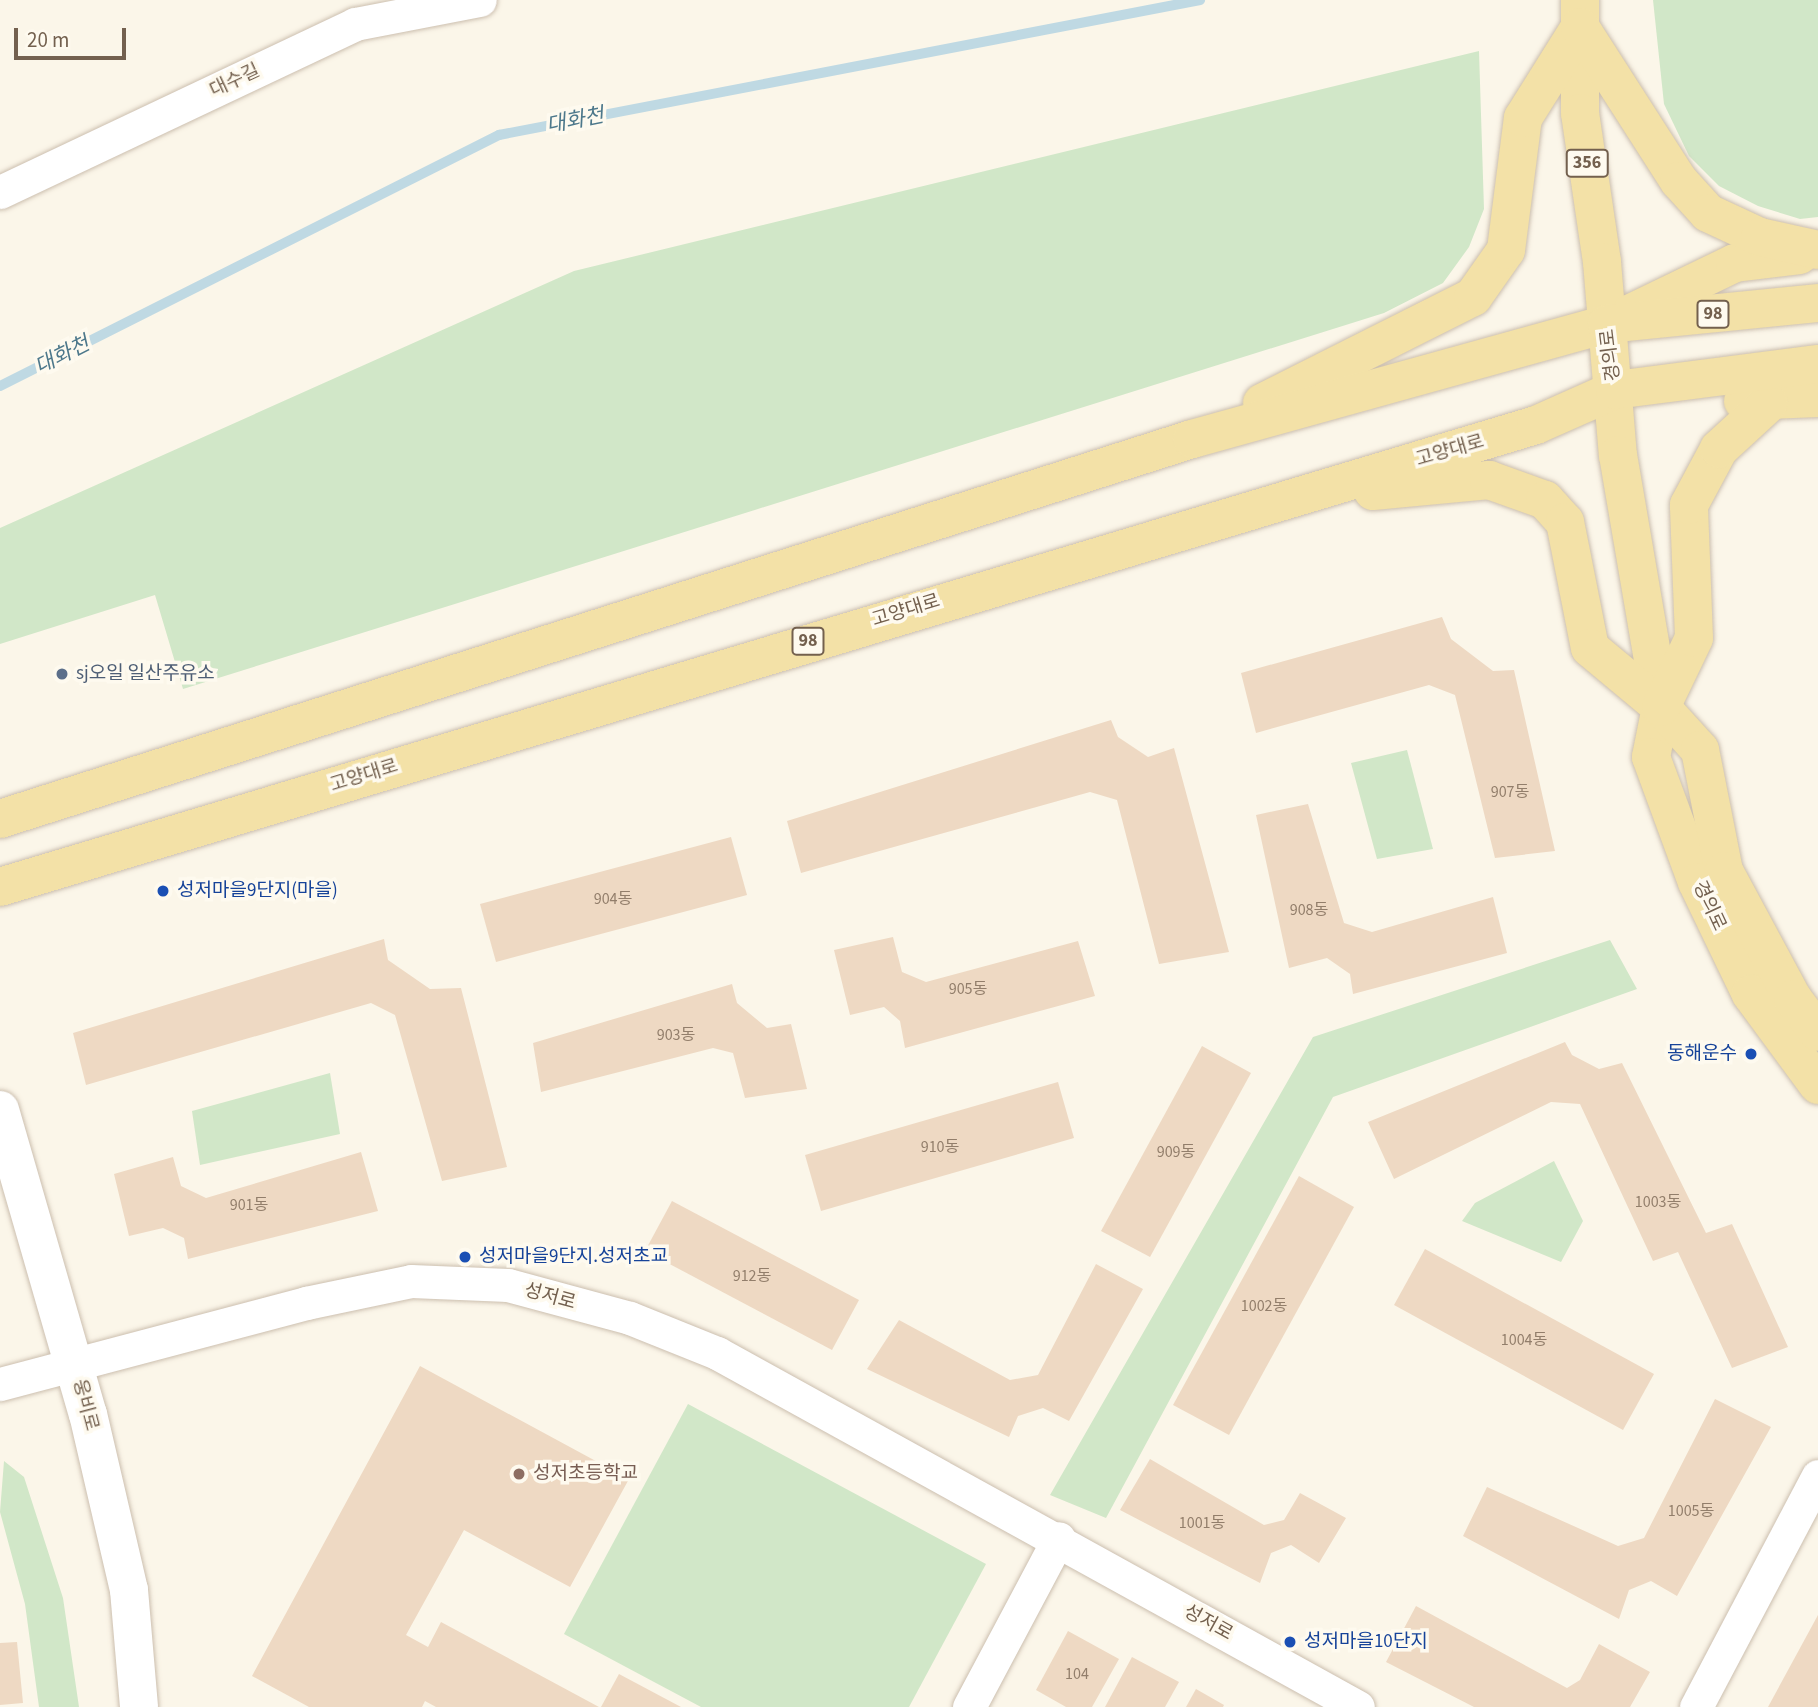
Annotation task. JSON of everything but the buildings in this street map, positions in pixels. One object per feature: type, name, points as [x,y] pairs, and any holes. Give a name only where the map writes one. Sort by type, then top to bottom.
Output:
[{"type":"main road","points":[[1580,14],[1679,181],[1708,213],[1760,237],[1818,251]]},
{"type":"main road","points":[[1192,439],[1473,297],[1506,250],[1523,118],[1580,14]]},
{"type":"main road","name":"경의로","points":[[1580,14],[1580,113],[1615,390],[1618,455],[1661,708],[1651,757],[1697,882],[1751,994],[1818,1085]]},
{"type":"main road","points":[[1607,324],[1735,263],[1818,251]]},
{"type":"main road","name":"98","points":[[0,819],[1192,439],[1607,324],[1818,303]]},
{"type":"main road","name":"고양대로","points":[[0,887],[927,605],[1536,425],[1615,390],[1818,364]]},
{"type":"main road","points":[[1615,390],[1768,404],[1818,398]]},
{"type":"main road","points":[[927,605],[1217,522],[1372,491],[1489,480],[1545,500],[1564,522],[1590,648],[1661,708],[1694,638],[1689,505],[1719,449],[1768,404]]},
{"type":"main road","name":"경의로","points":[[1661,708],[1700,750],[1724,871],[1793,999],[1818,1032]]},
{"type":"street","name":"대수길","points":[[0,192],[355,24],[480,0]]},
{"type":"street","name":"웅비로","points":[[0,1110],[74,1363],[129,1590],[139,1707]]},
{"type":"street","name":"성저로","points":[[0,1384],[74,1363],[411,1281],[508,1286],[631,1318],[717,1353],[1059,1538],[1358,1707]]},
{"type":"street","points":[[1696,1707],[1818,1476]]},
{"type":"street","points":[[969,1707],[1059,1538]]},
{"type":"green space","points":[[1653,0],[1818,0],[1818,217],[1800,219],[1758,206],[1719,186],[1689,156],[1664,104]]},
{"type":"green space","points":[[1479,51],[1484,209],[1469,247],[1443,283],[1384,313],[183,689],[155,595],[0,644],[0,528],[574,271]]},
{"type":"green space","points":[[1407,750],[1433,849],[1377,859],[1351,763]]},
{"type":"green space","points":[[1610,940],[1637,989],[1333,1097],[1106,1518],[1050,1495],[1313,1037]]},
{"type":"green space","points":[[330,1073],[340,1134],[200,1165],[192,1111]]},
{"type":"green space","points":[[1554,1161],[1583,1221],[1561,1262],[1462,1221],[1475,1203]]},
{"type":"green space","points":[[688,1404],[986,1564],[909,1707],[701,1707],[564,1634]]},
{"type":"green space","points":[[4,1461],[24,1477],[63,1598],[79,1707],[39,1707],[25,1604],[0,1512]]},
{"type":"waterway","name":"대화천","points":[[0,386],[499,135],[1200,0]]},
{"type":"place","name":"sj오일 일산주유소","points":[[62,674]]},
{"type":"place","name":"성저마을9단지(마을)","points":[[163,891]]},
{"type":"place","name":"동해운수","points":[[1751,1054]]},
{"type":"place","name":"성저마을9단지.성저초교","points":[[465,1257]]},
{"type":"place","name":"성저초등학교","points":[[519,1474]]},
{"type":"place","name":"성저마을10단지","points":[[1290,1642]]}]
